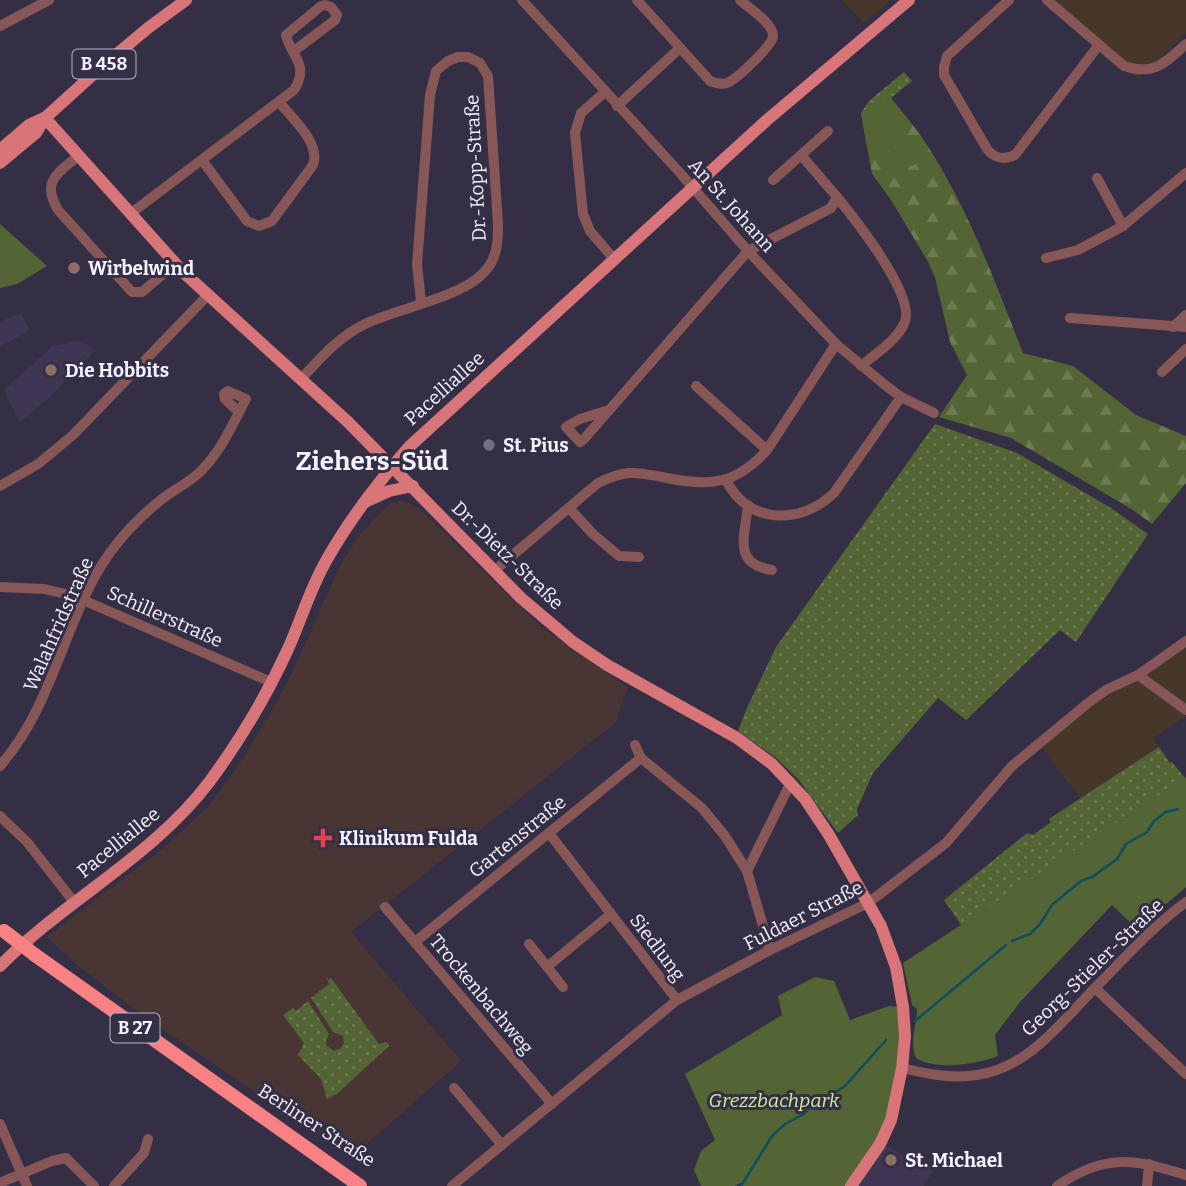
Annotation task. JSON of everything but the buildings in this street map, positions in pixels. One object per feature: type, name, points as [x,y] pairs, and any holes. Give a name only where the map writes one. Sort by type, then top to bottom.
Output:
[{"type":"highway","name":"Berliner Straße","points":[[2,930],[117,1015],[360,1186]]},
{"type":"highway","name":"Berliner Straße","points":[[238,1098],[254,1103],[373,1186]]},
{"type":"main road","name":"B 458","points":[[0,150],[29,125],[45,118],[148,28],[186,0]]},
{"type":"main road","name":"Pacelliallee","points":[[0,966],[35,932],[142,851],[186,809],[209,782],[238,740],[271,682],[326,562],[366,502],[415,441],[805,87],[909,0]]},
{"type":"main road","name":"B 458","points":[[0,163],[36,133],[45,118]]},
{"type":"main road","name":"Dr.-Dietz-Straße","points":[[45,118],[207,296],[348,422],[521,598],[573,642],[629,679],[737,738],[772,764],[791,782],[813,810],[869,904],[888,943],[901,989],[905,1036],[902,1068],[891,1120],[880,1144],[851,1186]]},
{"type":"main road","points":[[366,502],[389,491],[413,486]]},
{"type":"street","points":[[0,26],[49,0]]},
{"type":"street","name":"An St. Johann","points":[[522,0],[748,251],[836,344],[901,397],[934,413]]},
{"type":"street","points":[[637,0],[710,81],[721,84],[731,81],[772,44],[774,35],[770,27],[740,0]]},
{"type":"street","points":[[1009,0],[947,56],[944,66],[947,80],[987,149],[996,157],[1003,159],[1015,155],[1098,46]]},
{"type":"street","points":[[1047,0],[1124,66],[1140,71],[1163,65],[1186,44]]},
{"type":"street","points":[[130,214],[294,90],[299,80],[300,65],[287,39],[289,30],[321,6],[331,7],[337,18],[294,51]]},
{"type":"street","points":[[617,106],[680,48]]},
{"type":"street","name":"Dr.-Kopp-Straße","points":[[300,380],[345,335],[379,317],[462,290],[476,282],[487,270],[498,246],[488,76],[480,62],[468,57],[448,61],[436,71],[430,95],[417,264],[421,302]]},
{"type":"street","points":[[605,92],[581,113],[575,133],[583,214],[590,231],[614,259]]},
{"type":"street","points":[[202,160],[247,221],[259,226],[272,221],[313,165],[316,156],[311,144],[279,102]]},
{"type":"street","points":[[773,180],[828,131]]},
{"type":"street","points":[[801,155],[864,230],[880,254],[897,286],[907,315],[904,325],[895,335],[861,366]]},
{"type":"street","points":[[78,156],[56,176],[51,184],[51,198],[58,210],[132,292],[142,292],[149,288],[176,264]]},
{"type":"street","points":[[1046,258],[1078,250],[1123,226],[1186,173]]},
{"type":"street","points":[[1097,178],[1123,226]]},
{"type":"street","points":[[609,410],[748,251],[831,208],[837,197]]},
{"type":"street","points":[[0,486],[38,464],[73,435],[207,296]]},
{"type":"street","points":[[1172,327],[1186,315]]},
{"type":"street","points":[[1070,318],[1186,327]]},
{"type":"street","points":[[494,571],[598,483],[615,475],[632,472],[698,483],[726,480],[755,464],[767,450],[836,344]]},
{"type":"street","points":[[1162,372],[1186,349]]},
{"type":"street","points":[[696,386],[767,450]]},
{"type":"street","points":[[726,480],[730,488],[748,505],[769,514],[801,514],[820,505],[834,493],[901,397]]},
{"type":"street","name":"Walahfridstraße","points":[[0,766],[17,746],[38,710],[84,600],[101,567],[118,542],[139,519],[202,470],[225,443],[239,412]]},
{"type":"street","points":[[748,505],[743,546],[745,556],[751,564],[772,570]]},
{"type":"street","points":[[570,509],[593,534],[619,556],[639,557]]},
{"type":"street","name":"Schillerstraße","points":[[0,587],[44,589],[84,600],[271,682]]},
{"type":"street","name":"Fuldaer Straße","points":[[452,1186],[677,1000],[771,950],[869,904],[946,843],[1012,766],[1097,697],[1138,675],[1186,641]]},
{"type":"street","points":[[1138,675],[1186,710]]},
{"type":"street","points":[[635,745],[640,758],[702,808],[725,836],[747,871],[771,950]]},
{"type":"street","name":"Gartenstraße","points":[[415,942],[640,758]]},
{"type":"street","points":[[747,871],[791,782]]},
{"type":"street","points":[[0,816],[27,842],[74,902]]},
{"type":"street","name":"Siedlung","points":[[549,833],[677,1000]]},
{"type":"street","name":"Georg-Stieler-Straße","points":[[902,1068],[956,1076],[978,1075],[1007,1067],[1043,1042],[1095,988],[1186,902]]},
{"type":"street","name":"Trockenbachweg","points":[[385,907],[552,1104]]},
{"type":"street","name":"Siedlung","points":[[548,966],[611,914]]},
{"type":"street","points":[[529,944],[563,987]]},
{"type":"street","points":[[1095,988],[1186,1074]]},
{"type":"street","points":[[454,1088],[502,1145]]},
{"type":"street","points":[[0,1124],[27,1186]]},
{"type":"street","points":[[114,1186],[144,1153],[148,1139]]},
{"type":"street","points":[[0,1183],[52,1161],[66,1158],[94,1186]]},
{"type":"street","points":[[1057,1186],[1077,1173],[1117,1161],[1149,1164],[1186,1175]]},
{"type":"street","points":[[1147,1186],[1149,1164]]},
{"type":"shaded area","points":[[842,0],[891,0],[864,23]]},
{"type":"shaded area","points":[[1045,0],[1186,0],[1186,33],[1138,78],[1112,64]]},
{"type":"shaded area","points":[[21,313],[30,330],[0,347],[0,322]]},
{"type":"shaded area","name":"Die Hobbits","points":[[77,341],[95,350],[52,395],[20,422],[4,390],[53,346]]},
{"type":"shaded area","name":"Klinikum Fulda","points":[[403,501],[414,505],[425,514],[542,628],[628,688],[615,723],[351,932],[461,1061],[351,1158],[138,1012],[78,966],[47,937],[162,849],[208,807],[244,757],[272,710],[291,675],[340,566],[358,537],[391,503]]},
{"type":"shaded area","points":[[1186,646],[1186,716],[1153,738],[1159,747],[1081,799],[1041,746],[1085,709],[1154,671],[1158,665]]},
{"type":"shaded area","name":"St. Michael","points":[[880,1144],[934,1169],[924,1186],[851,1186]]},
{"type":"green space","points":[[904,72],[912,81],[891,98],[861,113],[869,101]]},
{"type":"green space","points":[[891,98],[921,136],[952,187],[978,242],[1023,353],[1073,366],[1136,415],[1186,436],[1186,483],[1152,524],[1011,438],[939,417],[967,375],[950,342],[935,277],[927,260],[872,174],[861,113]]},
{"type":"green space","points":[[891,98],[911,124],[897,134],[902,146],[917,147],[923,161],[886,176],[882,159],[890,153],[884,140],[867,147],[861,113]]},
{"type":"green space","points":[[0,224],[47,266],[17,284],[0,288]]},
{"type":"green space","points":[[935,424],[1017,453],[1111,508],[1148,534],[1076,642],[1060,630],[966,720],[938,698],[873,773],[857,809],[858,815],[838,833],[798,779],[775,757],[738,731],[776,647]]},
{"type":"green space","points":[[1159,747],[1185,778],[962,926],[944,900],[1027,833],[1033,835],[1051,822],[1049,819]]},
{"type":"green space","points":[[1186,777],[1186,887],[1137,929],[1112,905],[1020,1002],[995,1035],[998,1056],[968,1064],[945,1065],[916,1058],[913,1040],[917,1009],[912,1005],[903,963]]},
{"type":"green space","points":[[326,976],[329,980],[331,978],[379,1044],[387,1042],[389,1046],[337,1094],[327,1099],[321,1079],[298,1055],[304,1043],[283,1015],[293,1008],[296,1011],[308,1001],[329,1034],[327,1046],[334,1051],[341,1048],[344,1043],[343,1036],[333,1032],[311,998],[329,984]]},
{"type":"green space","name":"Grezzbachpark","points":[[815,977],[834,981],[850,1020],[889,1006],[902,1007],[891,1120],[851,1186],[743,1186],[740,1183],[735,1186],[701,1186],[694,1170],[701,1151],[715,1140],[685,1074],[782,1015],[778,996]]},
{"type":"waterway","points":[[1012,941],[1030,934],[1052,905],[1081,881],[1092,877],[1117,859],[1126,844],[1147,832],[1154,821],[1166,812],[1178,809]]},
{"type":"waterway","points":[[915,1021],[1006,945]]},
{"type":"waterway","points":[[741,1186],[772,1136],[785,1124],[804,1114],[814,1103],[845,1086],[886,1040]]},
{"type":"place","name":"Wirbelwind","points":[[74,268]]},
{"type":"place","name":"Die Hobbits","points":[[51,370]]},
{"type":"place","name":"St. Pius","points":[[489,445]]},
{"type":"place","name":"Klinikum Fulda","points":[[323,838]]},
{"type":"place","name":"St. Michael","points":[[891,1160]]},
{"type":"district","name":"Ziehers-Süd","points":[[372,461]]}]
